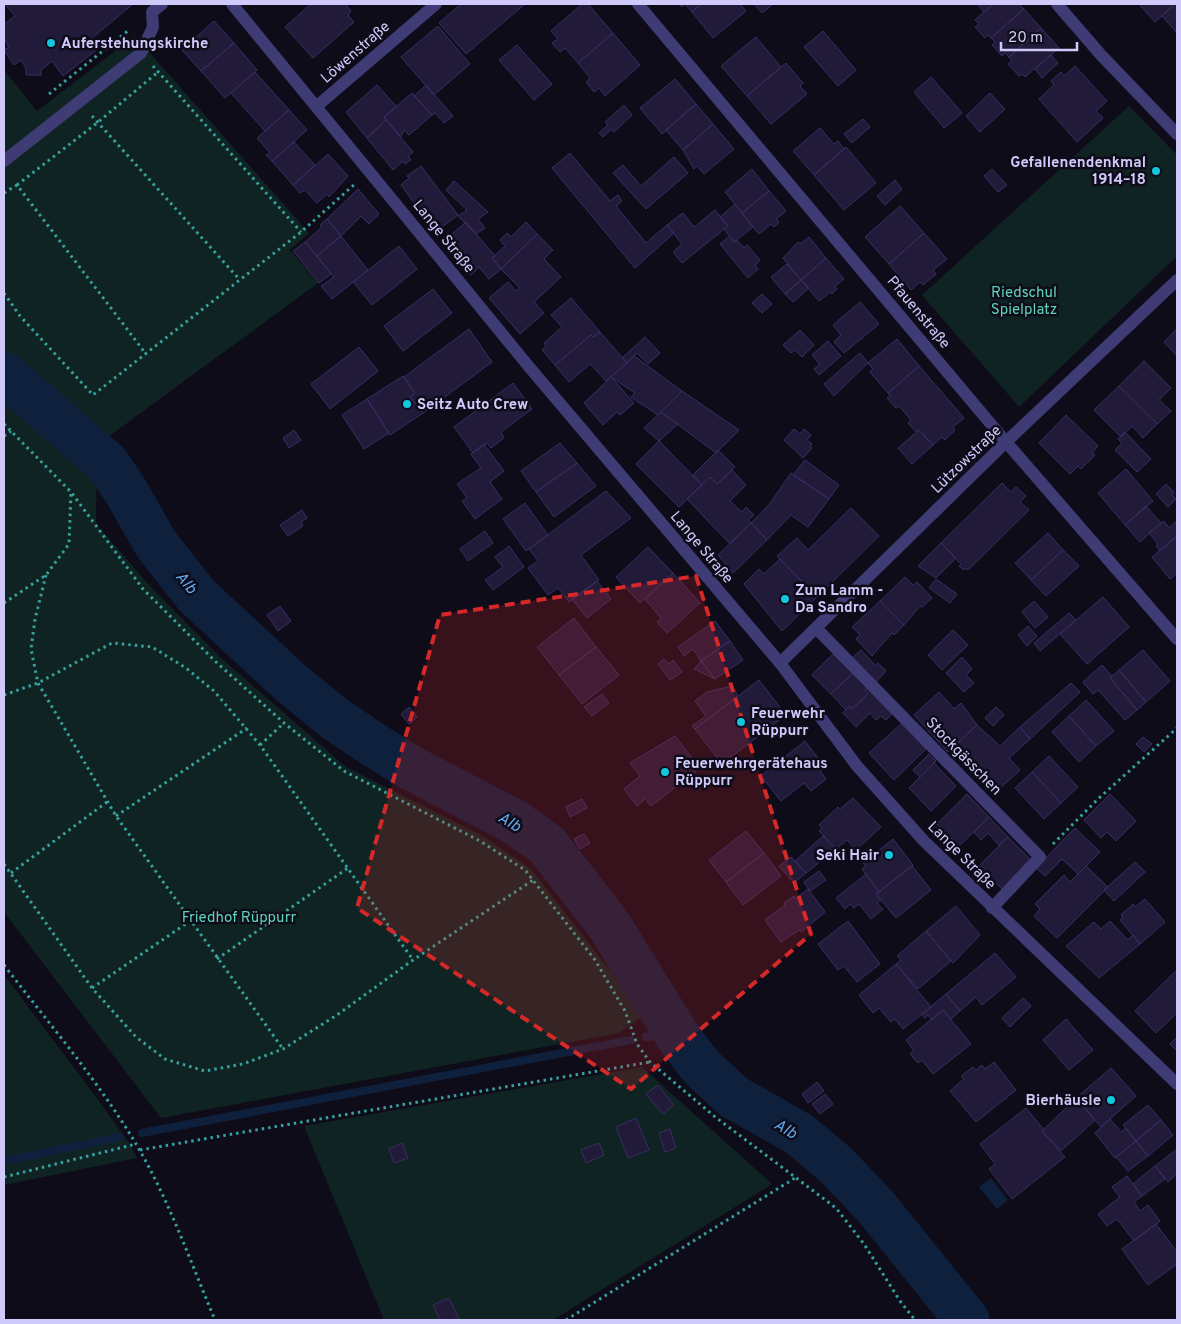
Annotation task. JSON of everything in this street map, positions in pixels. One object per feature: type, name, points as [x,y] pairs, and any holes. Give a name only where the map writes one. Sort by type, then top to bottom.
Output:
[{"type":"street","name":"Lange Straße","points":[[232,4],[524,361],[780,663],[857,766],[924,842],[1177,1084]]},
{"type":"street","name":"Löwenstraße","points":[[317,106],[436,4]]},
{"type":"street","name":"Pfauenstraße","points":[[638,4],[1006,442],[1177,640]]},
{"type":"street","points":[[1057,4],[1101,55],[1177,134]]},
{"type":"street","points":[[4,161],[80,103],[141,52],[153,27],[157,8]]},
{"type":"street","name":"Lützowstraße","points":[[780,663],[1006,442],[1177,280]]},
{"type":"street","name":"Stockgässchen","points":[[816,628],[1040,857]]},
{"type":"street","points":[[992,908],[1040,857]]},
{"type":"path","points":[[49,94],[157,8]]},
{"type":"path","points":[[141,52],[301,232]]},
{"type":"path","points":[[4,194],[98,123],[158,72]]},
{"type":"path","points":[[80,103],[240,280]]},
{"type":"path","points":[[4,294],[20,316],[93,395],[301,232],[370,171]]},
{"type":"path","points":[[17,185],[146,354]]},
{"type":"path","points":[[4,424],[70,492],[143,589],[216,662],[284,723],[344,771],[480,841],[525,870],[595,960],[628,1018],[637,1044],[650,1062],[714,1116],[836,1208],[864,1244],[900,1302],[915,1320]]},
{"type":"path","points":[[4,436],[10,431]]},
{"type":"path","points":[[4,603],[46,575],[69,544],[70,492]]},
{"type":"path","points":[[46,575],[30,649],[38,683],[116,816],[282,1049]]},
{"type":"path","points":[[4,695],[38,683],[112,642],[152,647],[186,668],[214,691],[247,728],[413,960]]},
{"type":"path","points":[[260,745],[284,723]]},
{"type":"path","points":[[116,816],[247,728]]},
{"type":"path","points":[[1040,857],[1098,799],[1177,728]]},
{"type":"path","points":[[11,873],[107,802]]},
{"type":"path","points":[[4,864],[92,988],[136,1037],[165,1059],[205,1071],[243,1064],[282,1049],[337,1015],[413,960],[533,880]]},
{"type":"path","points":[[217,959],[348,868]]},
{"type":"path","points":[[92,988],[190,921]]},
{"type":"path","points":[[4,965],[111,1107],[140,1150],[168,1207],[215,1320]]},
{"type":"path","points":[[140,1150],[650,1062]]},
{"type":"path","points":[[4,1177],[136,1144]]},
{"type":"path","points":[[566,1320],[795,1178]]},
{"type":"highlighted area","points":[[696,576],[811,934],[631,1089],[357,908],[440,615]]},
{"type":"green space","name":"Friedhof Rüppurr","points":[[135,36],[309,233],[290,250],[318,283],[97,445],[96,524],[149,585],[221,658],[346,767],[483,836],[531,869],[637,1005],[642,1017],[619,1033],[161,1118],[4,912],[4,70],[37,111]]},
{"type":"green space","name":"Riedschul Spielplatz","points":[[1129,106],[1177,155],[1177,256],[1019,407],[922,295]]},
{"type":"green space","points":[[4,975],[96,1097],[129,1143],[137,1158],[4,1185]]},
{"type":"green space","points":[[642,1067],[772,1184],[553,1320],[384,1320],[304,1126]]},
{"type":"water","points":[[991,1178],[1008,1200],[997,1209],[979,1187]]},
{"type":"building","name":"Auferstehungskirche","points":[[5,4],[133,4],[92,38],[99,48],[63,76],[52,61],[41,70],[41,75],[26,75],[26,68],[21,60],[14,65],[4,50],[9,47],[4,39],[4,24],[15,16]]},
{"type":"building","points":[[311,4],[345,4],[351,11],[348,15],[354,22],[313,58],[285,27]]},
{"type":"building","points":[[461,4],[525,4],[466,54],[439,23]]},
{"type":"building","points":[[582,4],[588,4],[613,33],[578,63],[565,48],[560,52],[552,43],[558,39],[551,31]]},
{"type":"building","points":[[685,4],[701,4],[692,12]]},
{"type":"building","points":[[701,4],[740,4],[746,11],[713,38],[692,12]]},
{"type":"building","points":[[754,4],[773,4],[762,13]]},
{"type":"building","points":[[977,4],[993,4],[984,12]]},
{"type":"building","points":[[993,4],[1019,4],[1024,9],[991,38],[988,35],[985,38],[975,27],[979,24],[975,20]]},
{"type":"building","points":[[1139,4],[1175,4],[1155,22]]},
{"type":"building","points":[[1177,4],[1177,33],[1162,16]]},
{"type":"building","points":[[1024,9],[1041,28],[1009,57],[1005,53],[1002,56],[992,45],[995,42],[991,38]]},
{"type":"building","points":[[214,21],[234,43],[201,71],[182,50]]},
{"type":"building","points":[[438,26],[470,64],[434,95],[401,57]]},
{"type":"building","points":[[1041,28],[1059,48],[1025,77],[1022,74],[1019,76],[1008,64],[1012,61],[1009,57]]},
{"type":"building","points":[[823,31],[856,70],[838,86],[804,47]]},
{"type":"building","points":[[613,33],[640,65],[605,96],[599,88],[594,92],[586,82],[590,78],[578,63]]},
{"type":"building","points":[[756,37],[781,67],[747,96],[721,66]]},
{"type":"building","points":[[234,43],[257,70],[225,98],[201,71]]},
{"type":"building","points":[[517,45],[552,84],[534,100],[499,60]]},
{"type":"building","points":[[1051,55],[1058,63],[1042,78],[1035,69]]},
{"type":"building","points":[[786,63],[803,83],[800,86],[807,94],[771,124],[747,96]]},
{"type":"building","points":[[1075,66],[1107,101],[1096,111],[1103,118],[1077,142],[1039,99],[1054,85],[1051,81],[1061,72],[1064,76]]},
{"type":"building","points":[[255,72],[289,110],[265,131],[231,93]]},
{"type":"building","points":[[931,77],[962,113],[944,128],[914,92]]},
{"type":"building","points":[[675,79],[696,104],[662,134],[640,108]]},
{"type":"building","points":[[377,85],[397,107],[384,117],[386,120],[367,138],[346,112]]},
{"type":"building","points":[[426,85],[453,116],[444,123],[435,113],[432,115],[414,96]]},
{"type":"building","points":[[412,93],[432,115],[409,135],[404,130],[401,137],[384,117]]},
{"type":"building","points":[[990,93],[1005,109],[980,132],[966,116]]},
{"type":"building","points":[[696,104],[713,124],[683,150],[666,130]]},
{"type":"building","points":[[624,105],[632,115],[614,132],[612,129],[603,137],[599,133],[608,125],[605,122]]},
{"type":"building","points":[[289,110],[307,130],[272,161],[266,155],[270,153],[257,138]]},
{"type":"building","points":[[863,119],[870,127],[852,143],[844,134]]},
{"type":"building","points":[[386,120],[413,152],[408,156],[411,160],[405,164],[403,161],[393,170],[367,138]]},
{"type":"building","points":[[713,124],[734,149],[704,174],[697,166],[694,169],[683,150]]},
{"type":"building","points":[[820,128],[834,144],[838,141],[844,149],[814,175],[793,151]]},
{"type":"building","points":[[294,142],[315,165],[293,185],[272,161]]},
{"type":"building","points":[[846,147],[876,183],[844,210],[814,175]]},
{"type":"building","points":[[570,153],[610,201],[618,195],[622,201],[616,206],[646,243],[667,225],[674,233],[635,268],[552,168]]},
{"type":"building","points":[[328,154],[348,176],[329,197],[327,194],[317,203],[305,190],[300,193],[293,185]]},
{"type":"building","points":[[674,157],[688,173],[646,209],[613,173],[623,165],[641,186]]},
{"type":"building","points":[[421,166],[458,215],[435,232],[401,185],[409,178],[407,176]]},
{"type":"building","points":[[752,169],[769,191],[742,213],[725,192]]},
{"type":"building","points":[[992,169],[1007,185],[998,192],[984,176]]},
{"type":"building","points":[[895,180],[902,189],[885,205],[877,196]]},
{"type":"building","points":[[454,181],[488,212],[478,219],[485,228],[476,234],[458,216],[467,210],[446,190]]},
{"type":"building","points":[[358,189],[379,214],[369,224],[361,216],[341,236],[327,219]]},
{"type":"building","points":[[769,191],[786,211],[776,219],[779,222],[774,227],[771,224],[759,234],[742,213]]},
{"type":"building","points":[[735,204],[753,227],[734,242],[724,229],[728,226],[720,217]]},
{"type":"building","points":[[900,206],[924,233],[889,264],[865,237]]},
{"type":"building","points":[[715,210],[728,226],[682,263],[673,252],[682,244],[667,225],[683,213],[694,227]]},
{"type":"building","points":[[327,219],[341,236],[317,256],[305,242],[322,227],[320,225]]},
{"type":"building","points":[[466,222],[495,256],[492,258],[501,269],[489,279],[479,267],[471,275],[443,242]]},
{"type":"building","points":[[526,222],[537,234],[501,269],[492,258],[505,246],[500,240],[507,233],[511,237]]},
{"type":"building","points":[[924,233],[947,259],[933,270],[936,274],[923,285],[920,282],[911,290],[889,264]]},
{"type":"building","points":[[537,234],[553,250],[544,259],[561,277],[534,302],[544,313],[520,334],[489,298],[508,282],[516,291],[520,288],[501,269]]},
{"type":"building","points":[[341,236],[368,270],[332,299],[321,286],[334,277],[317,256]]},
{"type":"building","points":[[730,236],[734,242],[737,240],[744,248],[747,245],[760,260],[755,265],[758,269],[748,278],[720,244]]},
{"type":"building","points":[[809,237],[826,258],[801,280],[783,258],[798,242],[800,244]]},
{"type":"building","points":[[305,242],[331,274],[319,283],[293,251]]},
{"type":"building","points":[[399,246],[417,269],[372,305],[353,282]]},
{"type":"building","points":[[826,258],[844,279],[835,286],[837,289],[832,294],[830,292],[819,301],[801,280]]},
{"type":"building","points":[[787,264],[801,280],[785,294],[771,277]]},
{"type":"building","points":[[801,280],[809,288],[793,302],[785,294]]},
{"type":"building","points":[[433,289],[452,313],[403,351],[384,326]]},
{"type":"building","points":[[762,294],[772,304],[762,313],[752,303]]},
{"type":"building","points":[[571,298],[600,332],[593,337],[591,335],[555,365],[542,350],[546,346],[544,343],[562,327],[551,315]]},
{"type":"building","points":[[860,302],[879,324],[844,353],[834,342],[841,335],[833,325]]},
{"type":"building","points":[[469,329],[492,362],[423,413],[410,397],[415,393],[404,377]]},
{"type":"building","points":[[1177,329],[1177,356],[1164,342]]},
{"type":"building","points":[[800,330],[814,345],[802,357],[795,350],[791,353],[783,345]]},
{"type":"building","points":[[600,332],[627,363],[606,381],[590,364],[569,382],[555,365],[591,335],[593,337]]},
{"type":"building","points":[[645,337],[660,353],[648,364],[637,353],[627,363],[622,358]]},
{"type":"building","points":[[897,339],[919,366],[888,393],[870,372],[873,369],[868,363]]},
{"type":"building","points":[[828,341],[841,356],[819,375],[814,369],[820,364],[812,355]]},
{"type":"building","points":[[359,347],[378,371],[330,409],[311,384]]},
{"type":"building","points":[[860,353],[868,363],[834,396],[824,384]]},
{"type":"building","points":[[634,356],[682,391],[658,415],[631,397],[635,393],[611,377]]},
{"type":"building","points":[[1144,361],[1171,388],[1159,400],[1171,411],[1157,424],[1119,386]]},
{"type":"building","points":[[919,366],[964,418],[953,427],[955,430],[945,440],[942,437],[933,445],[919,430],[916,432],[908,423],[911,420],[899,406],[896,408],[887,398],[890,395],[888,393]]},
{"type":"building","points":[[403,376],[415,393],[410,397],[423,413],[390,435],[367,399]]},
{"type":"building","points":[[611,377],[634,403],[620,415],[617,412],[603,425],[584,403]]},
{"type":"building","points":[[513,383],[532,409],[501,432],[504,438],[491,448],[487,443],[473,453],[454,427]]},
{"type":"building","points":[[1119,386],[1157,424],[1143,438],[1132,426],[1121,437],[1094,410]]},
{"type":"building","points":[[682,391],[739,430],[716,453],[661,412]]},
{"type":"building","points":[[367,399],[389,433],[364,449],[342,415]]},
{"type":"building","points":[[661,412],[678,424],[659,441],[644,428]]},
{"type":"building","points":[[1066,415],[1098,446],[1092,453],[1095,455],[1081,469],[1078,466],[1070,474],[1039,443]]},
{"type":"building","points":[[794,429],[800,434],[804,429],[811,435],[807,440],[812,444],[810,446],[812,448],[803,458],[784,440]]},
{"type":"building","points":[[294,430],[301,440],[289,448],[283,438]]},
{"type":"building","points":[[919,430],[933,445],[912,464],[898,448]]},
{"type":"building","points":[[1125,432],[1151,459],[1137,472],[1115,450],[1122,443],[1118,439]]},
{"type":"building","points":[[659,441],[702,485],[679,507],[636,464]]},
{"type":"building","points":[[560,443],[577,463],[536,492],[521,471]]},
{"type":"building","points":[[484,444],[504,471],[490,482],[502,499],[475,519],[462,501],[467,498],[457,484],[481,468],[471,454]]},
{"type":"building","points":[[718,450],[735,467],[717,484],[710,477],[702,485],[693,475]]},
{"type":"building","points":[[805,460],[839,485],[829,499],[793,475]]},
{"type":"building","points":[[577,463],[596,486],[554,517],[536,492]]},
{"type":"building","points":[[1126,469],[1153,501],[1125,525],[1098,493]]},
{"type":"building","points":[[732,470],[746,485],[730,501],[742,512],[746,507],[754,515],[748,520],[751,523],[730,544],[687,499],[710,477],[717,484]]},
{"type":"building","points":[[791,473],[829,499],[808,527],[791,515],[767,540],[751,523],[769,505]]},
{"type":"building","points":[[1002,483],[1011,492],[1016,487],[1026,496],[1020,502],[1029,510],[968,570],[966,568],[964,570],[959,566],[961,564],[941,543]]},
{"type":"building","points":[[1166,484],[1174,492],[1172,495],[1176,499],[1168,507],[1156,494]]},
{"type":"building","points":[[606,491],[631,518],[581,555],[599,580],[569,602],[558,588],[548,595],[528,568],[538,561],[529,549]]},
{"type":"building","points":[[525,503],[548,535],[526,551],[503,519]]},
{"type":"building","points":[[1146,506],[1161,523],[1140,542],[1125,525]]},
{"type":"building","points":[[851,508],[879,536],[817,597],[777,556],[797,538],[808,550]]},
{"type":"building","points":[[302,510],[307,518],[301,522],[303,526],[288,536],[280,525]]},
{"type":"building","points":[[1164,521],[1169,528],[1177,521],[1177,536],[1160,551],[1156,546],[1158,544],[1149,533]]},
{"type":"building","points":[[751,523],[767,540],[733,573],[718,555]]},
{"type":"building","points":[[485,531],[493,543],[468,561],[460,549]]},
{"type":"building","points":[[1048,533],[1063,550],[1031,580],[1015,563]]},
{"type":"building","points":[[1177,536],[1177,573],[1170,579],[1152,557]]},
{"type":"building","points":[[941,543],[956,558],[936,578],[918,566]]},
{"type":"building","points":[[509,546],[524,567],[493,590],[485,580],[503,567],[495,557]]},
{"type":"building","points":[[648,547],[673,573],[640,603],[616,577]]},
{"type":"building","points":[[1063,550],[1079,566],[1046,596],[1031,580]]},
{"type":"building","points":[[780,559],[817,597],[782,631],[744,584],[759,569],[764,574]]},
{"type":"building","points":[[673,573],[700,603],[667,633],[657,622],[661,618],[645,599]]},
{"type":"building","points":[[905,577],[913,585],[917,582],[932,598],[922,607],[920,606],[904,625],[880,601]]},
{"type":"building","points":[[936,579],[957,594],[950,603],[929,588]]},
{"type":"building","points":[[597,581],[611,599],[587,618],[572,599]]},
{"type":"building","points":[[1103,597],[1129,627],[1087,664],[1060,634]]},
{"type":"building","points":[[880,601],[904,625],[894,635],[892,633],[872,656],[856,639],[860,635],[852,627]]},
{"type":"building","points":[[1034,601],[1048,617],[1035,628],[1022,612]]},
{"type":"building","points":[[280,606],[291,621],[278,631],[267,615]]},
{"type":"building","points":[[1069,613],[1076,620],[1040,651],[1034,643]]},
{"type":"building","points":[[574,618],[596,647],[559,675],[537,647]]},
{"type":"building","points":[[715,621],[730,641],[701,661],[693,649],[684,656],[678,647]]},
{"type":"building","points":[[1028,626],[1037,636],[1027,646],[1018,635]]},
{"type":"building","points":[[953,630],[968,645],[942,670],[928,655]]},
{"type":"building","points":[[730,641],[743,660],[715,679],[701,661]]},
{"type":"building","points":[[596,647],[619,675],[582,704],[559,675]]},
{"type":"building","points":[[861,650],[876,666],[878,663],[886,671],[876,682],[852,658]]},
{"type":"building","points":[[1143,650],[1170,681],[1146,702],[1119,670]]},
{"type":"building","points":[[833,654],[853,673],[831,694],[812,675]]},
{"type":"building","points":[[962,657],[972,669],[966,675],[974,683],[964,692],[946,673]]},
{"type":"building","points":[[664,659],[669,664],[673,660],[682,672],[670,680],[658,664]]},
{"type":"building","points":[[701,661],[715,679],[694,669]]},
{"type":"building","points":[[1102,665],[1112,676],[1110,678],[1137,710],[1125,720],[1098,690],[1093,694],[1083,682]]},
{"type":"building","points":[[1119,670],[1146,702],[1137,710],[1110,678]]},
{"type":"building","points":[[853,673],[867,688],[865,691],[868,694],[852,709],[850,706],[846,710],[831,694]]},
{"type":"building","name":"Feuerwehr Rüppurr","points":[[759,680],[786,715],[722,764],[695,729]]},
{"type":"building","points":[[1071,683],[1080,692],[1030,739],[1020,727]]},
{"type":"building","points":[[732,686],[738,696],[695,729],[692,726],[706,716],[695,701],[707,692]]},
{"type":"building","points":[[867,688],[892,714],[886,720],[881,716],[876,720],[870,713],[856,727],[843,713],[850,706],[852,709],[868,694],[865,691]]},
{"type":"building","points":[[939,692],[954,709],[961,703],[977,725],[948,752],[914,715]]},
{"type":"building","points":[[602,694],[609,703],[592,716],[584,707]]},
{"type":"building","points":[[1086,700],[1114,731],[1096,746],[1069,716]]},
{"type":"building","points":[[409,707],[417,717],[409,724],[401,714]]},
{"type":"building","points":[[996,707],[1004,715],[993,726],[985,718]]},
{"type":"building","points":[[1069,716],[1096,746],[1079,762],[1052,732]]},
{"type":"building","points":[[902,723],[926,749],[894,780],[869,753]]},
{"type":"building","points":[[977,725],[1000,746],[1020,727],[1030,739],[1009,758],[1020,770],[996,792],[953,747]]},
{"type":"building","name":"Feuerwehrgerätehaus Rüppurr","points":[[675,736],[700,768],[651,806],[645,799],[637,806],[624,789],[640,776],[630,763]]},
{"type":"building","points":[[1143,737],[1152,744],[1144,752],[1136,744]]},
{"type":"building","points":[[805,741],[825,767],[820,771],[826,779],[811,791],[804,783],[781,801],[761,776]]},
{"type":"building","points":[[929,754],[936,761],[920,777],[913,770]]},
{"type":"building","points":[[1049,756],[1078,787],[1061,803],[1032,772]]},
{"type":"building","points":[[934,763],[956,786],[931,811],[909,788]]},
{"type":"building","points":[[1032,772],[1061,803],[1044,819],[1015,788]]},
{"type":"building","points":[[967,794],[989,817],[959,846],[937,824]]},
{"type":"building","points":[[1110,794],[1136,821],[1116,841],[1107,832],[1101,838],[1084,820]]},
{"type":"building","points":[[853,798],[881,827],[856,850],[847,840],[836,849],[819,831],[822,828],[819,825],[838,807],[840,809]]},
{"type":"building","points":[[582,799],[587,808],[570,817],[566,807]]},
{"type":"building","points":[[989,817],[1008,837],[999,845],[988,833],[981,840],[974,832]]},
{"type":"building","points":[[1075,828],[1100,852],[1078,874],[1062,859],[1045,876],[1036,868]]},
{"type":"building","points":[[746,831],[764,853],[726,882],[709,860]]},
{"type":"building","points":[[584,834],[590,843],[580,849],[574,839]]},
{"type":"building","points":[[823,836],[836,849],[806,873],[795,861]]},
{"type":"building","points":[[1008,837],[1030,859],[1002,889],[979,866]]},
{"type":"building","points":[[893,839],[913,865],[879,892],[862,869],[866,866],[863,863]]},
{"type":"building","points":[[764,853],[781,876],[743,905],[726,882]]},
{"type":"building","points":[[791,857],[806,873],[794,883],[779,866]]},
{"type":"building","points":[[1135,862],[1145,872],[1114,901],[1104,890]]},
{"type":"building","points":[[912,866],[931,890],[896,918],[876,894]]},
{"type":"building","points":[[1086,866],[1108,887],[1057,938],[1034,916],[1040,909],[1035,904],[1064,875],[1070,882]]},
{"type":"building","points":[[819,871],[826,880],[810,891],[804,882]]},
{"type":"building","points":[[866,874],[879,892],[876,894],[881,900],[877,903],[883,909],[871,919],[859,904],[854,908],[850,904],[845,909],[836,898]]},
{"type":"building","points":[[808,889],[825,912],[801,932],[799,930],[781,942],[765,920],[785,905],[784,903],[794,896],[795,899]]},
{"type":"building","points":[[1145,899],[1165,922],[1140,944],[1120,920],[1123,917],[1121,915],[1133,904],[1135,907]]},
{"type":"building","points":[[956,906],[980,935],[953,963],[926,931]]},
{"type":"building","points":[[848,921],[880,964],[857,982],[844,966],[838,970],[818,944]]},
{"type":"building","points":[[1110,921],[1128,940],[1133,935],[1140,944],[1099,978],[1066,946],[1094,922],[1101,929]]},
{"type":"building","points":[[926,931],[951,961],[918,989],[896,964],[901,960],[897,956]]},
{"type":"building","points":[[995,953],[1016,977],[982,1005],[976,997],[960,1011],[946,994]]},
{"type":"building","points":[[896,964],[931,1007],[903,1029],[895,1019],[891,1022],[879,1008],[873,1013],[859,995]]},
{"type":"building","points":[[1177,970],[1177,1013],[1156,1033],[1135,1011]]},
{"type":"building","points":[[946,994],[960,1011],[951,1019],[943,1010],[932,1020],[928,1015],[925,1018],[922,1014]]},
{"type":"building","points":[[1023,998],[1031,1006],[1010,1027],[1002,1018]]},
{"type":"building","points":[[943,1010],[971,1044],[933,1074],[922,1060],[918,1063],[910,1054],[914,1051],[906,1040]]},
{"type":"building","points":[[1066,1019],[1093,1050],[1069,1070],[1043,1040]]},
{"type":"building","points":[[1177,1037],[1177,1051],[1170,1044]]},
{"type":"building","points":[[994,1062],[1016,1090],[976,1122],[950,1091],[964,1079],[961,1076],[973,1067],[976,1070],[982,1065],[985,1069]]},
{"type":"building","points":[[1111,1068],[1136,1096],[1101,1127],[1076,1098]]},
{"type":"building","points":[[817,1082],[824,1091],[808,1103],[802,1094]]},
{"type":"building","points":[[658,1085],[674,1105],[663,1114],[646,1094]]},
{"type":"building","points":[[825,1094],[833,1104],[820,1114],[812,1104]]},
{"type":"building","points":[[1076,1098],[1095,1120],[1061,1151],[1042,1131]]},
{"type":"building","points":[[1148,1105],[1161,1120],[1136,1141],[1123,1125]]},
{"type":"building","points":[[1026,1108],[1044,1130],[1042,1131],[1065,1157],[1012,1199],[989,1169],[995,1164],[980,1144]]},
{"type":"building","points":[[636,1118],[649,1150],[628,1158],[616,1127]]},
{"type":"building","points":[[1110,1119],[1121,1132],[1126,1128],[1136,1141],[1115,1158],[1095,1133]]},
{"type":"building","points":[[1161,1120],[1173,1135],[1148,1156],[1136,1141]]},
{"type":"building","points":[[670,1129],[676,1148],[665,1152],[659,1133]]},
{"type":"building","points":[[1136,1141],[1148,1156],[1128,1171],[1116,1157]]},
{"type":"building","points":[[402,1143],[408,1158],[394,1163],[389,1149]]},
{"type":"building","points":[[599,1143],[604,1155],[586,1163],[581,1150]]},
{"type":"building","points":[[1177,1149],[1177,1174],[1168,1182],[1155,1166]]},
{"type":"building","points":[[1155,1166],[1165,1179],[1142,1196],[1133,1184]]},
{"type":"building","points":[[1127,1176],[1142,1196],[1134,1202],[1140,1211],[1148,1205],[1160,1221],[1134,1241],[1117,1219],[1107,1226],[1098,1214],[1120,1197],[1112,1187]]},
{"type":"building","points":[[1156,1224],[1177,1252],[1177,1264],[1148,1285],[1122,1249]]},
{"type":"building","points":[[449,1298],[459,1319],[440,1320],[433,1305]]},
{"type":"waterway","name":"Alb","points":[[4,374],[107,463],[127,493],[156,544],[197,596],[291,683],[334,718],[374,745],[413,769],[513,821],[547,845],[609,925],[677,1035],[702,1068],[734,1097],[799,1134],[836,1165],[876,1207],[967,1320]]},
{"type":"waterway","points":[[646,1037],[677,1035]]},
{"type":"waterway","points":[[142,1133],[631,1040]]},
{"type":"waterway","points":[[4,1161],[120,1137]]},
{"type":"place","name":"Auferstehungskirche","points":[[51,43]]},
{"type":"place","name":"Gefallenendenkmal 1914–18","points":[[1156,171]]},
{"type":"place","name":"Seitz Auto Crew","points":[[407,404]]},
{"type":"place","name":"Zum Lamm - Da Sandro","points":[[785,599]]},
{"type":"place","name":"Feuerwehr Rüppurr","points":[[741,722]]},
{"type":"place","name":"Feuerwehrgerätehaus Rüppurr","points":[[665,772]]},
{"type":"place","name":"Seki Hair","points":[[889,855]]},
{"type":"place","name":"Bierhäusle","points":[[1111,1100]]}]
